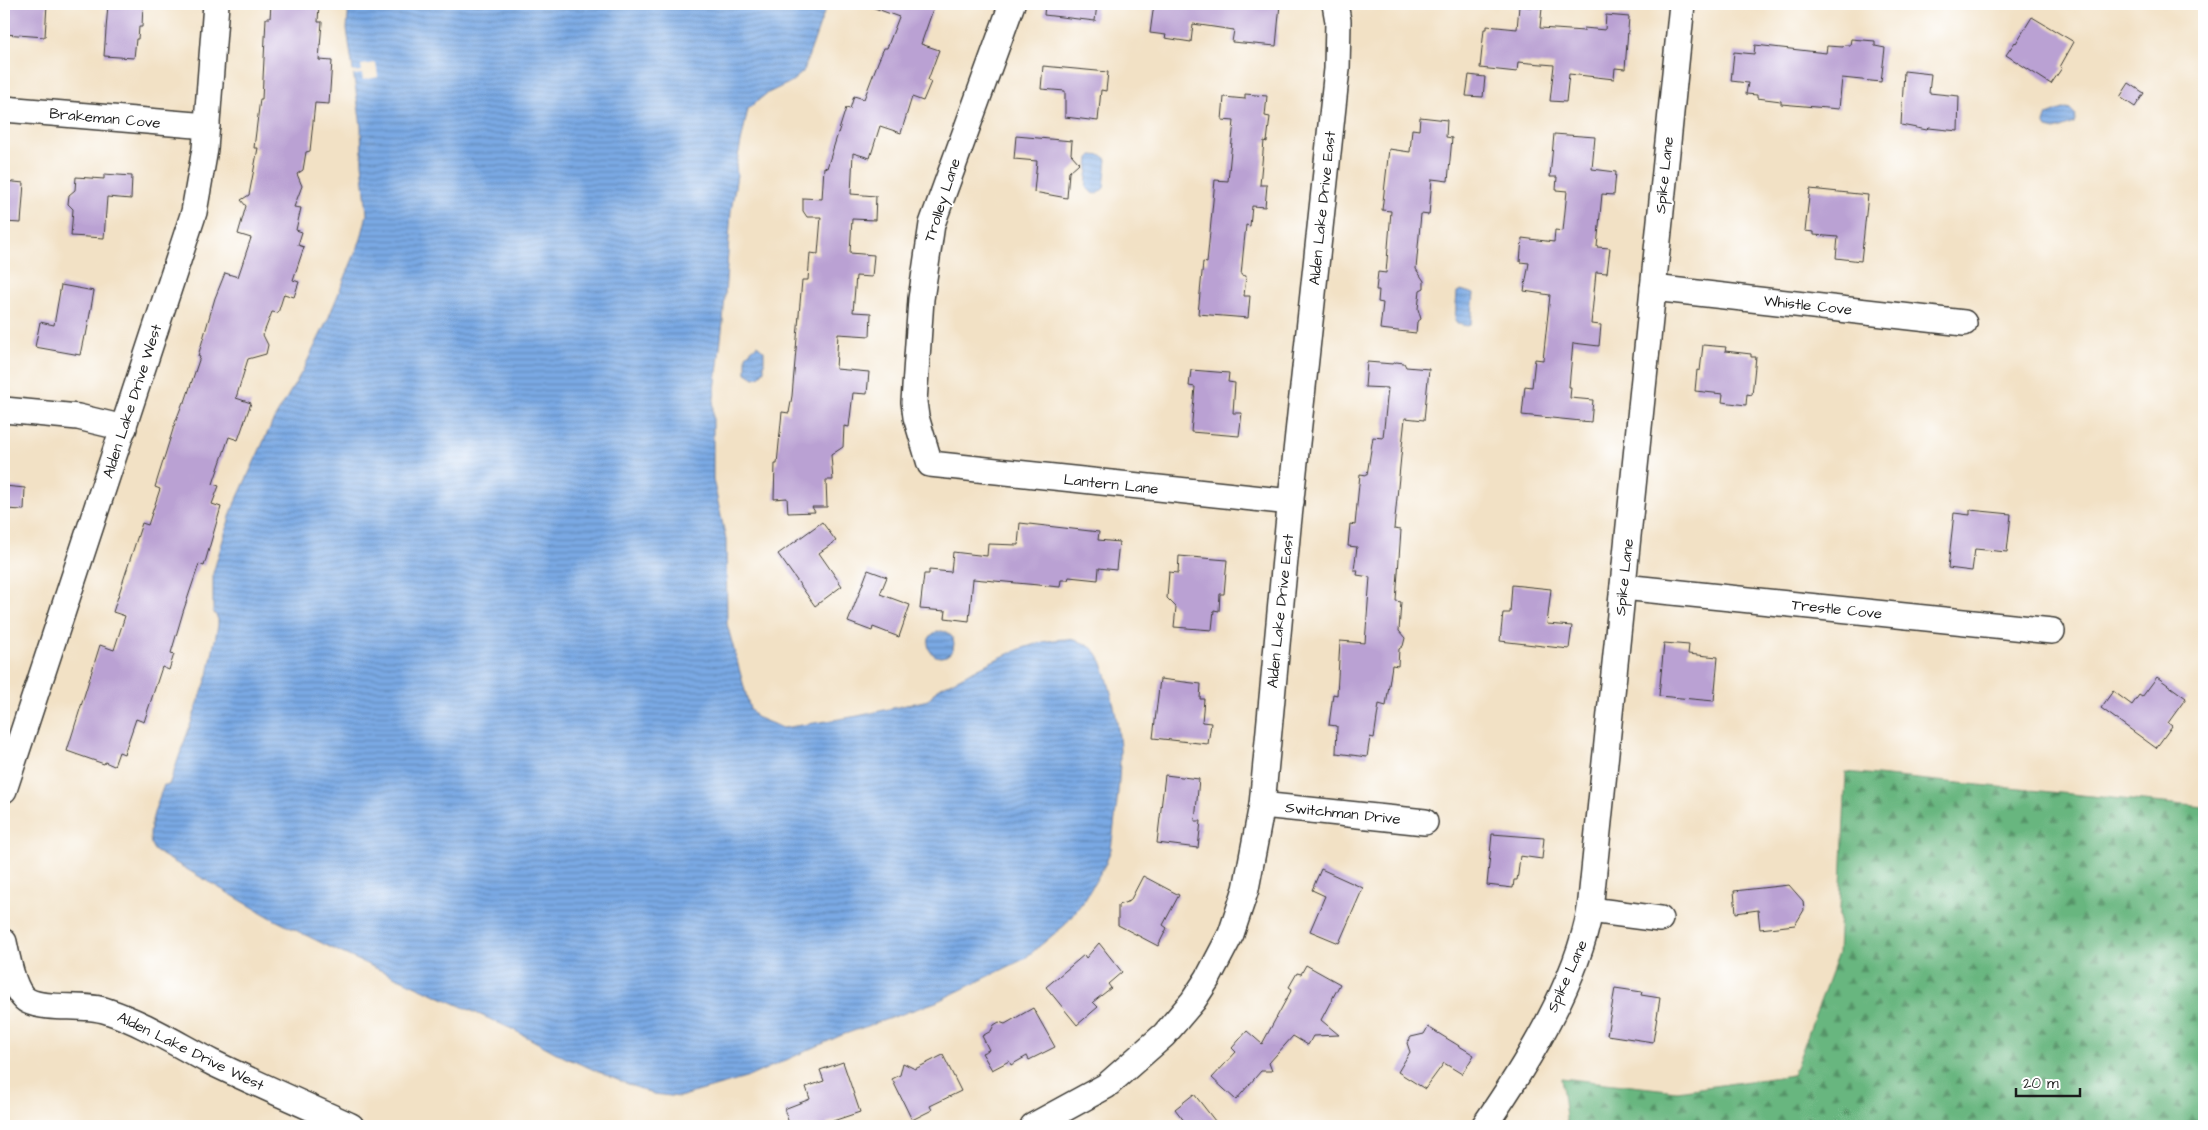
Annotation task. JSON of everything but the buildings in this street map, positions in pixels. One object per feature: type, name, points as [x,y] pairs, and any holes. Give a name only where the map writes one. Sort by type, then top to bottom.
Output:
[{"type":"street","name":"Alden Lake Drive West","points":[[4,790],[194,212],[202,170],[207,126],[216,4]]},
{"type":"street","name":"Trolley Lane","points":[[930,464],[916,417],[914,402],[920,308],[927,244],[938,205],[1012,4]]},
{"type":"street","name":"Alden Lake Drive East","points":[[1033,1126],[1106,1086],[1127,1070],[1164,1035],[1193,1001],[1223,951],[1240,910],[1252,866],[1262,805],[1291,502],[1337,68],[1338,21],[1335,4]]},
{"type":"street","name":"Spike Lane","points":[[1484,1126],[1522,1069],[1573,968],[1585,939],[1590,910],[1682,4]]},
{"type":"street","name":"Brakeman Cove","points":[[4,109],[207,126]]},
{"type":"street","name":"Whistle Cove","points":[[1653,288],[1964,323]]},
{"type":"street","points":[[4,410],[78,417],[124,428]]},
{"type":"street","name":"Lantern Lane","points":[[930,464],[1291,502]]},
{"type":"street","name":"Trestle Cove","points":[[1623,587],[2052,631]]},
{"type":"street","name":"Switchman Drive","points":[[1262,805],[1425,822]]},
{"type":"street","points":[[1590,910],[1660,919]]},
{"type":"street","name":"Alden Lake Drive West","points":[[4,942],[15,984],[27,1000],[39,1004],[79,1006],[106,1010],[149,1029],[212,1062],[352,1126]]},
{"type":"green space","points":[[1846,772],[2204,807],[2204,1126],[1567,1126],[1561,1078],[1677,1091],[1793,1075],[1838,953]]},
{"type":"water","points":[[349,4],[827,4],[803,72],[791,82],[766,94],[748,109],[736,166],[737,175],[731,212],[723,322],[713,407],[713,479],[726,539],[727,624],[750,709],[756,717],[783,728],[858,716],[928,700],[937,689],[1001,657],[1034,644],[1068,639],[1083,643],[1095,651],[1105,670],[1109,684],[1120,744],[1118,790],[1111,849],[1106,863],[1085,899],[1065,925],[1024,959],[936,1002],[842,1035],[746,1078],[679,1097],[654,1094],[564,1057],[512,1029],[342,953],[275,920],[155,851],[151,845],[150,837],[155,809],[164,785],[169,785],[208,675],[218,625],[218,619],[213,611],[213,573],[232,510],[272,423],[303,370],[328,319],[361,239],[367,214],[362,163],[361,126],[347,29]]},
{"type":"water","points":[[2066,108],[2076,115],[2074,123],[2055,130],[2047,128],[2044,123],[2047,115]]},
{"type":"water","points":[[1092,155],[1103,156],[1107,159],[1104,188],[1097,194],[1092,193],[1086,187],[1089,158]]},
{"type":"water","points":[[1461,290],[1474,294],[1471,323],[1468,326],[1457,324],[1455,321],[1457,292]]},
{"type":"water","points":[[757,345],[764,351],[764,370],[759,377],[754,378],[746,373],[746,355]]},
{"type":"water","points":[[941,631],[950,635],[954,644],[950,653],[941,657],[932,653],[928,644],[932,635]]},
{"type":"pier","points":[[376,63],[378,77],[363,80],[362,74],[351,75],[351,72],[362,71],[361,65]]}]
